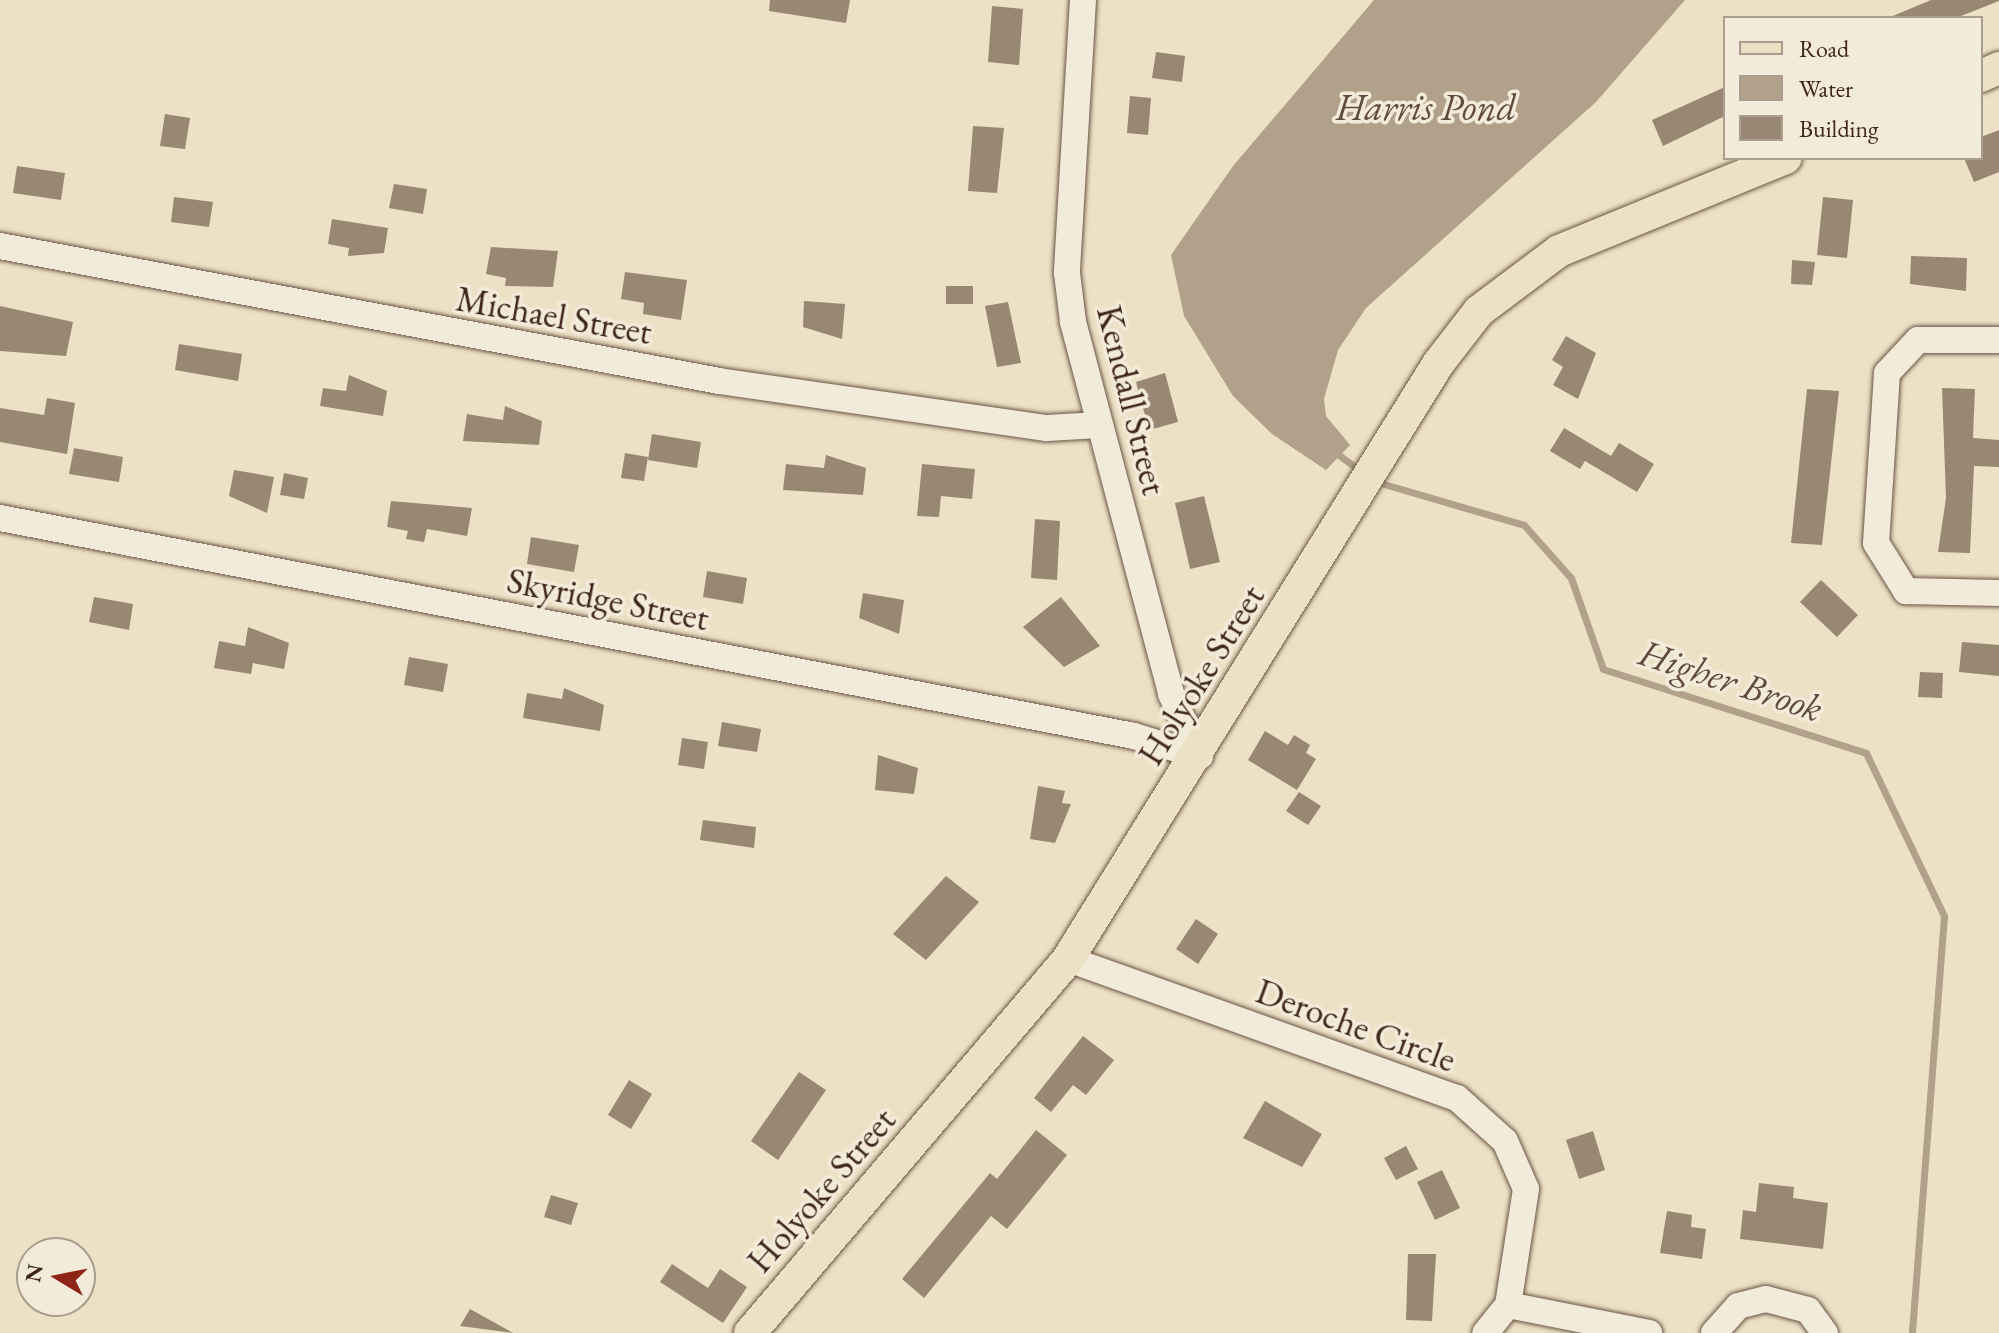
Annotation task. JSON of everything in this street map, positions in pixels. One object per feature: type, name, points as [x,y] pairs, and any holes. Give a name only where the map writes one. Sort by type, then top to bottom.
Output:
[{"type":"main road","name":"Holyoke Street","points":[[750,1333],[1068,959],[1200,756],[1447,350],[1505,285],[1577,243],[1781,160]]},
{"type":"street","name":"Kendall Street","points":[[1083,0],[1067,273],[1085,386],[1099,425],[1171,694],[1200,756]]},
{"type":"street","name":"Michael Street","points":[[0,246],[719,381],[1047,428],[1099,425]]},
{"type":"street","points":[[1999,340],[1918,340],[1887,373],[1876,543],[1906,591],[1999,593]]},
{"type":"street","name":"Skyridge Street","points":[[0,518],[1134,736],[1200,756]]},
{"type":"street","name":"Deroche Circle","points":[[1068,959],[1457,1098],[1505,1141],[1526,1189],[1508,1305]]},
{"type":"street","points":[[1714,1333],[1738,1306],[1766,1299],[1808,1310],[1825,1333]]},
{"type":"street","points":[[1485,1333],[1508,1305],[1649,1333]]},
{"type":"water","name":"Harris Pond","points":[[1374,0],[1685,0],[1596,102],[1366,308],[1338,350],[1324,399],[1326,416],[1350,445],[1326,470],[1272,434],[1233,396],[1184,316],[1171,255],[1233,166]]},
{"type":"building","points":[[770,0],[850,0],[846,23],[769,11]]},
{"type":"building","points":[[1931,0],[1999,0],[1961,16],[1893,16]]},
{"type":"building","points":[[992,6],[1023,9],[1019,65],[988,62]]},
{"type":"building","points":[[1156,52],[1185,56],[1182,82],[1152,78]]},
{"type":"building","points":[[1723,88],[1723,117],[1663,146],[1652,120]]},
{"type":"building","points":[[1130,96],[1151,98],[1148,135],[1127,133]]},
{"type":"building","points":[[165,114],[190,118],[185,149],[160,146]]},
{"type":"building","points":[[973,126],[1004,128],[997,193],[968,191]]},
{"type":"building","points":[[1999,130],[1999,172],[1974,182],[1965,160],[1983,160],[1983,136]]},
{"type":"building","points":[[17,166],[65,173],[61,200],[13,193]]},
{"type":"building","points":[[394,184],[427,189],[423,214],[389,208]]},
{"type":"building","points":[[174,197],[213,202],[209,227],[171,222]]},
{"type":"building","points":[[1823,197],[1853,200],[1847,258],[1817,255]]},
{"type":"building","points":[[332,219],[388,228],[384,253],[348,256],[349,248],[328,244]]},
{"type":"building","points":[[491,247],[558,251],[553,287],[505,286],[506,278],[486,274]]},
{"type":"building","points":[[1911,256],[1967,258],[1966,291],[1910,284]]},
{"type":"building","points":[[1792,260],[1815,262],[1812,285],[1791,284]]},
{"type":"building","points":[[625,272],[687,280],[681,320],[643,314],[644,303],[621,299]]},
{"type":"building","points":[[946,286],[973,286],[973,304],[946,304]]},
{"type":"building","points":[[804,301],[845,304],[842,339],[803,327]]},
{"type":"building","points":[[1008,302],[1021,363],[997,367],[985,306]]},
{"type":"building","points":[[0,306],[73,322],[66,356],[0,351]]},
{"type":"building","points":[[1566,336],[1596,353],[1578,399],[1553,385],[1563,367],[1552,360]]},
{"type":"building","points":[[179,344],[242,354],[238,381],[175,370]]},
{"type":"building","points":[[1165,373],[1178,422],[1149,430],[1136,382]]},
{"type":"building","points":[[349,375],[387,391],[383,416],[320,406],[323,388],[346,391]]},
{"type":"building","points":[[1942,388],[1975,389],[1973,438],[1999,440],[1999,467],[1974,466],[1970,553],[1938,552],[1946,498]]},
{"type":"building","points":[[1807,389],[1839,391],[1822,545],[1791,543]]},
{"type":"building","points":[[47,398],[75,403],[67,454],[0,442],[0,408],[44,415]]},
{"type":"building","points":[[505,406],[542,421],[539,445],[463,441],[467,414],[503,420]]},
{"type":"building","points":[[1564,428],[1611,456],[1619,443],[1654,464],[1637,492],[1585,461],[1580,469],[1550,451]]},
{"type":"building","points":[[652,434],[701,442],[697,468],[648,460]]},
{"type":"building","points":[[74,448],[123,457],[119,482],[69,474]]},
{"type":"building","points":[[625,453],[648,457],[644,481],[621,478]]},
{"type":"building","points":[[826,455],[866,468],[863,495],[783,490],[786,464],[824,468]]},
{"type":"building","points":[[922,464],[975,469],[972,499],[941,496],[939,517],[917,516]]},
{"type":"building","points":[[234,470],[274,477],[267,513],[229,496]]},
{"type":"building","points":[[284,473],[308,478],[304,499],[280,495]]},
{"type":"building","points":[[1204,496],[1220,562],[1190,569],[1175,503]]},
{"type":"building","points":[[391,501],[472,508],[467,536],[427,529],[424,542],[406,539],[408,531],[387,527]]},
{"type":"building","points":[[1035,519],[1060,521],[1057,580],[1031,578]]},
{"type":"building","points":[[531,537],[579,545],[574,572],[527,564]]},
{"type":"building","points":[[707,571],[747,578],[743,604],[703,597]]},
{"type":"building","points":[[1821,580],[1858,615],[1837,637],[1800,602]]},
{"type":"building","points":[[863,593],[904,600],[899,634],[859,618]]},
{"type":"building","points":[[94,597],[133,604],[129,630],[89,622]]},
{"type":"building","points":[[1061,597],[1100,646],[1064,667],[1023,627]]},
{"type":"building","points":[[248,627],[289,643],[284,669],[253,663],[251,674],[214,668],[219,641],[245,646]]},
{"type":"building","points":[[1962,642],[1999,645],[1999,676],[1959,672]]},
{"type":"building","points":[[409,657],[448,664],[443,692],[404,685]]},
{"type":"building","points":[[1920,672],[1943,673],[1942,698],[1918,697]]},
{"type":"building","points":[[564,688],[604,705],[600,731],[523,718],[527,693],[562,699]]},
{"type":"building","points":[[722,722],[761,729],[757,752],[718,746]]},
{"type":"building","points":[[1265,731],[1288,745],[1294,735],[1310,745],[1306,753],[1316,759],[1297,790],[1248,760]]},
{"type":"building","points":[[682,738],[708,742],[704,769],[678,765]]},
{"type":"building","points":[[878,755],[918,768],[914,794],[875,790]]},
{"type":"building","points":[[1038,786],[1065,791],[1062,803],[1071,804],[1055,843],[1030,839]]},
{"type":"building","points":[[1299,792],[1321,806],[1308,825],[1286,811]]},
{"type":"building","points":[[703,820],[756,827],[754,848],[700,840]]},
{"type":"building","points":[[946,876],[979,902],[926,960],[893,934]]},
{"type":"building","points":[[1196,919],[1218,934],[1198,964],[1176,949]]},
{"type":"building","points":[[1083,1036],[1114,1060],[1086,1095],[1073,1085],[1051,1112],[1034,1098]]},
{"type":"building","points":[[799,1072],[826,1090],[778,1160],[751,1141]]},
{"type":"building","points":[[629,1080],[652,1094],[631,1129],[608,1115]]},
{"type":"building","points":[[1265,1101],[1322,1134],[1302,1167],[1243,1138]]},
{"type":"building","points":[[1036,1130],[1067,1155],[1007,1229],[991,1216],[924,1298],[902,1279],[990,1173],[997,1179]]},
{"type":"building","points":[[1593,1131],[1605,1170],[1579,1179],[1566,1140]]},
{"type":"building","points":[[1406,1146],[1418,1169],[1396,1180],[1384,1158]]},
{"type":"building","points":[[1442,1170],[1460,1208],[1435,1220],[1417,1182]]},
{"type":"building","points":[[1759,1183],[1794,1187],[1793,1198],[1828,1203],[1823,1249],[1740,1239],[1743,1210],[1756,1212]]},
{"type":"building","points":[[551,1195],[578,1203],[571,1225],[544,1217]]},
{"type":"building","points":[[1667,1211],[1692,1215],[1691,1227],[1706,1229],[1702,1259],[1660,1253]]},
{"type":"building","points":[[1408,1254],[1436,1254],[1432,1321],[1406,1320]]},
{"type":"building","points":[[672,1264],[708,1288],[720,1269],[747,1287],[723,1323],[660,1282]]},
{"type":"building","points":[[470,1309],[513,1333],[460,1326]]},
{"type":"waterway","name":"Higher Brook","points":[[1335,452],[1363,473]]},
{"type":"waterway","name":"Higher Brook","points":[[1377,482],[1524,525],[1571,578],[1603,669],[1866,753],[1944,916],[1912,1333]]}]
